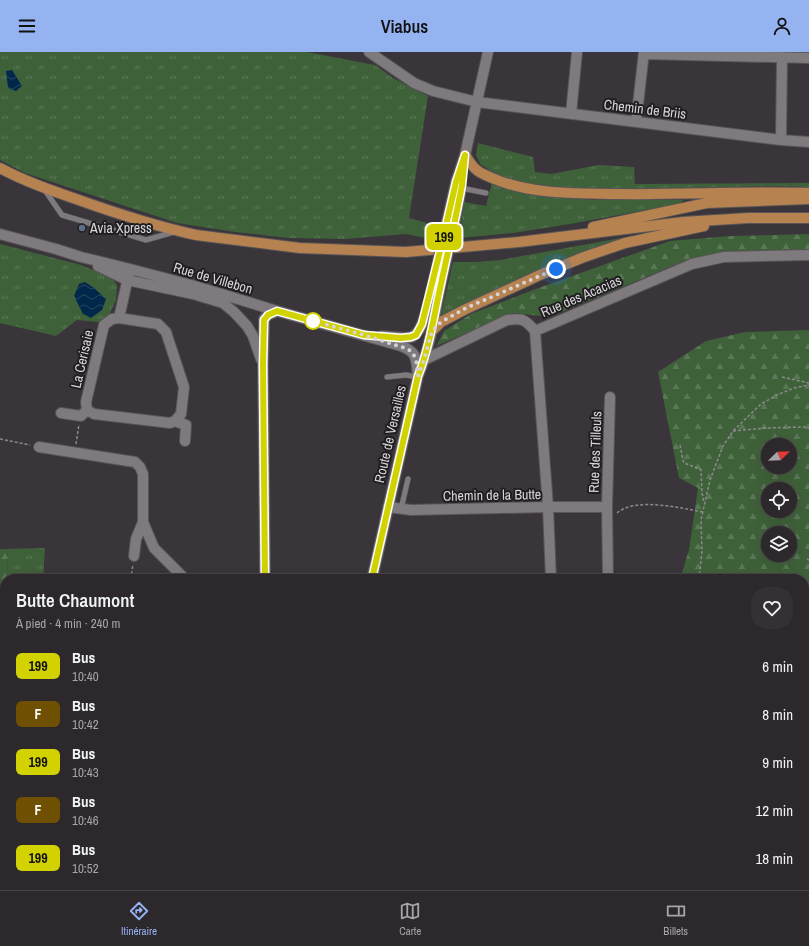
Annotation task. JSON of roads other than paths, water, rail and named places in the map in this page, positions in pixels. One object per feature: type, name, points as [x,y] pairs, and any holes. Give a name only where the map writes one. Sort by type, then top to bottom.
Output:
[{"type":"main road","points":[[465,155],[478,171],[500,181],[532,190],[575,193],[659,194],[777,192],[809,193]]},
{"type":"main road","points":[[0,168],[42,187],[103,208],[196,236],[300,248],[406,252],[519,242],[683,222],[734,220]]},
{"type":"main road","points":[[519,242],[707,203],[809,199]]},
{"type":"main road","points":[[432,331],[441,322],[466,308],[542,274],[584,257],[625,243],[748,218],[809,218]]},
{"type":"street","name":"Chemin de Briis","points":[[369,52],[414,83],[433,91],[477,102],[781,140],[809,142]]},
{"type":"street","name":"Route de Versailles","points":[[438,279],[452,217],[456,182],[465,155],[488,52]]},
{"type":"street","points":[[571,114],[577,52]]},
{"type":"street","points":[[636,122],[644,53],[809,58]]},
{"type":"street","points":[[781,140],[782,57]]},
{"type":"street","name":"Route de Versailles","points":[[373,574],[418,376],[432,331],[442,243],[461,188],[465,155]]},
{"type":"street","name":"Rue de Villebon","points":[[0,234],[81,257],[195,286],[277,311]]},
{"type":"street","name":"Rue des Acacias","points":[[548,507],[535,331],[692,264],[724,257],[809,255]]},
{"type":"street","name":"Rue de Villebon","points":[[81,257],[127,280],[193,294],[223,303],[247,326],[253,336],[263,365]]},
{"type":"street","points":[[130,269],[119,318],[158,324],[166,332],[184,387],[180,414],[175,421],[186,425],[186,441]]},
{"type":"street","points":[[364,335],[401,338],[416,335],[422,324],[438,279]]},
{"type":"street","points":[[277,311],[408,349],[416,358],[418,376]]},
{"type":"street","name":"Rue de Villebon","points":[[265,574],[264,320],[268,315],[277,311]]},
{"type":"street","name":"La Cerisaie","points":[[84,413],[104,325],[112,319],[119,318]]},
{"type":"street","points":[[424,360],[507,320],[517,318],[528,322],[535,331]]},
{"type":"street","name":"Rue des Tilleuls","points":[[608,574],[610,397]]},
{"type":"street","name":"La Cerisaie","points":[[61,413],[84,413],[170,423],[175,421]]},
{"type":"street","points":[[39,447],[135,462],[140,467],[143,474],[143,522],[136,539],[134,556]]},
{"type":"street","name":"Chemin de la Butte","points":[[388,507],[411,510],[548,507],[551,574]]},
{"type":"street","points":[[548,507],[608,512]]},
{"type":"street","points":[[143,522],[154,548],[180,574]]},
{"type":"lane","points":[[42,187],[62,214],[146,240],[179,231]]},
{"type":"lane","points":[[461,188],[486,193]]},
{"type":"lane","points":[[387,377],[406,375],[418,376]]},
{"type":"lane","points":[[401,509],[408,479]]},
{"type":"water","points":[[12,70],[22,86],[16,91],[8,88],[6,71]]},
{"type":"water","points":[[85,282],[106,299],[102,310],[91,318],[83,314],[74,296],[79,284]]},
{"type":"place","name":"Avia Xpress","points":[[82,228]]}]
